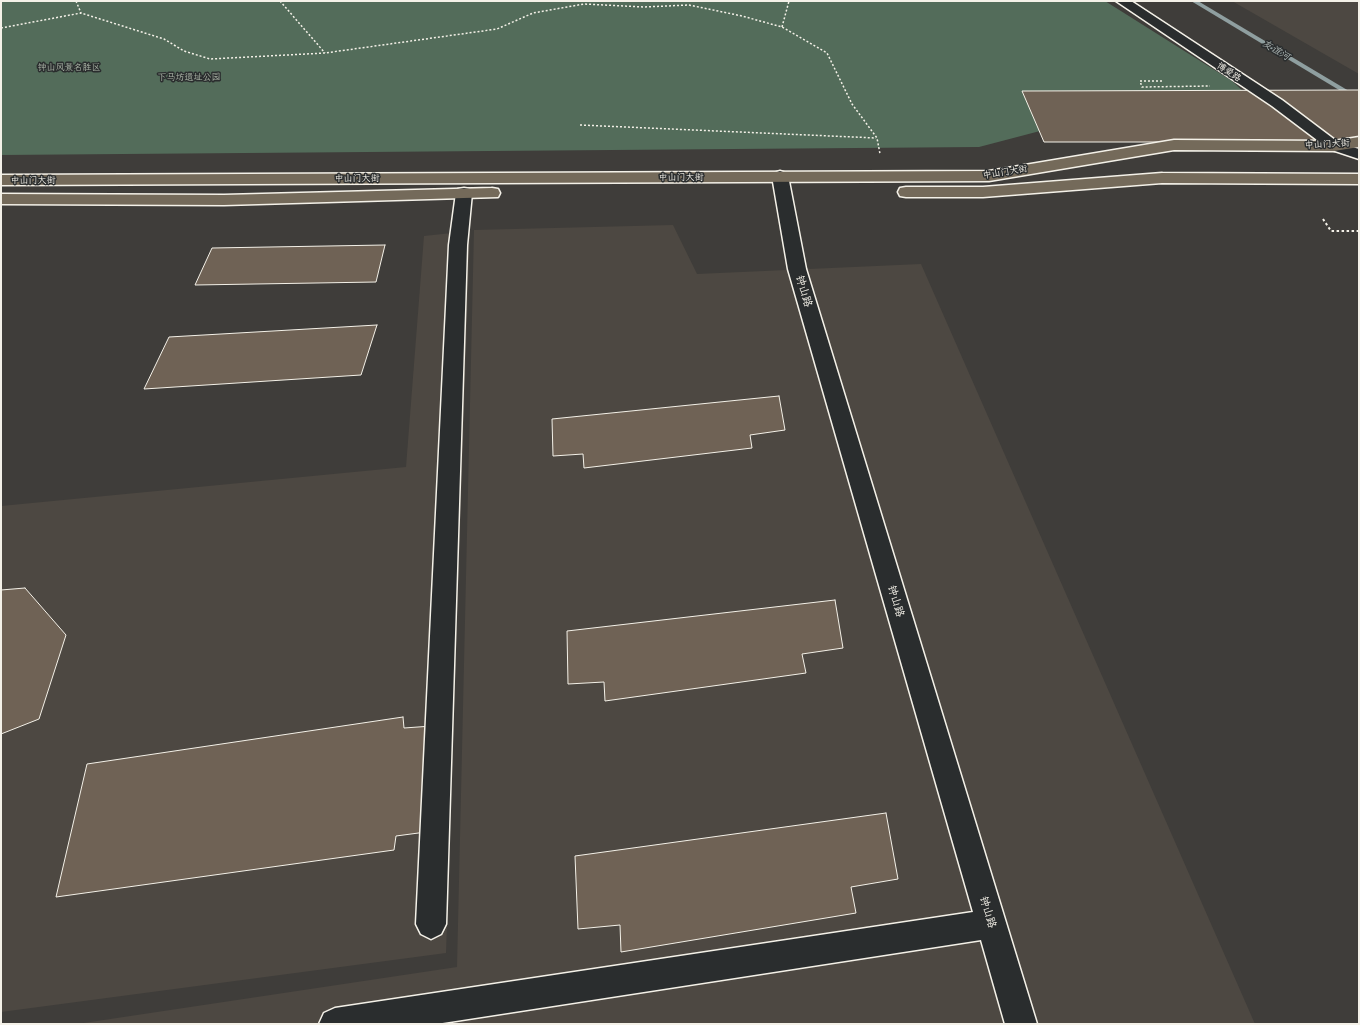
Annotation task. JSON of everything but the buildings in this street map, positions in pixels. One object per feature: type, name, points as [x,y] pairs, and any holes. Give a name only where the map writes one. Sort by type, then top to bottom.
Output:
[{"type":"main road","name":"中山门大街","points":[[1,199],[224,200],[781,184],[989,176],[1174,145],[1334,146],[1359,142]]},
{"type":"main road","name":"中山门大街","points":[[1,180],[781,184],[983,192],[1162,178],[1359,179]]},
{"type":"street","name":"博爱路","points":[[1122,1],[1277,103],[1334,146],[1359,154]]},
{"type":"street","name":"钟山路","points":[[781,184],[797,269],[1021,1024]]},
{"type":"street","points":[[431,924],[458,245],[464,193]]},
{"type":"street","points":[[335,1024],[991,924]]},
{"type":"path","points":[[76,1],[81,13]]},
{"type":"path","points":[[280,1],[325,53]]},
{"type":"path","points":[[782,27],[789,1]]},
{"type":"path","points":[[1,28],[81,13],[164,39],[184,51],[210,59],[325,53],[497,29],[533,13],[584,4],[644,7],[689,5],[742,16],[782,27],[827,53],[852,104],[876,138],[880,157]]},
{"type":"path","points":[[1162,81],[1140,81],[1142,87],[1213,86]]},
{"type":"path","points":[[580,125],[876,138]]},
{"type":"path","points":[[1323,219],[1331,231],[1359,231]]},
{"type":"shaded area","points":[[1232,1],[1359,1],[1359,74]]},
{"type":"shaded area","points":[[673,225],[697,274],[921,264],[1255,1024],[77,1024],[457,967],[474,230]]},
{"type":"shaded area","points":[[470,231],[446,953],[1,1012],[1,506],[406,467],[424,236]]},
{"type":"green space","name":"下马坊遗址公园","points":[[1,1],[1105,1],[1232,81],[1258,105],[1120,110],[979,147],[1,155]]},
{"type":"waterway","name":"友谊河","points":[[1194,1],[1359,100]]},
{"type":"park label","name":"钟山风景名胜区","points":[[69,67]]}]
